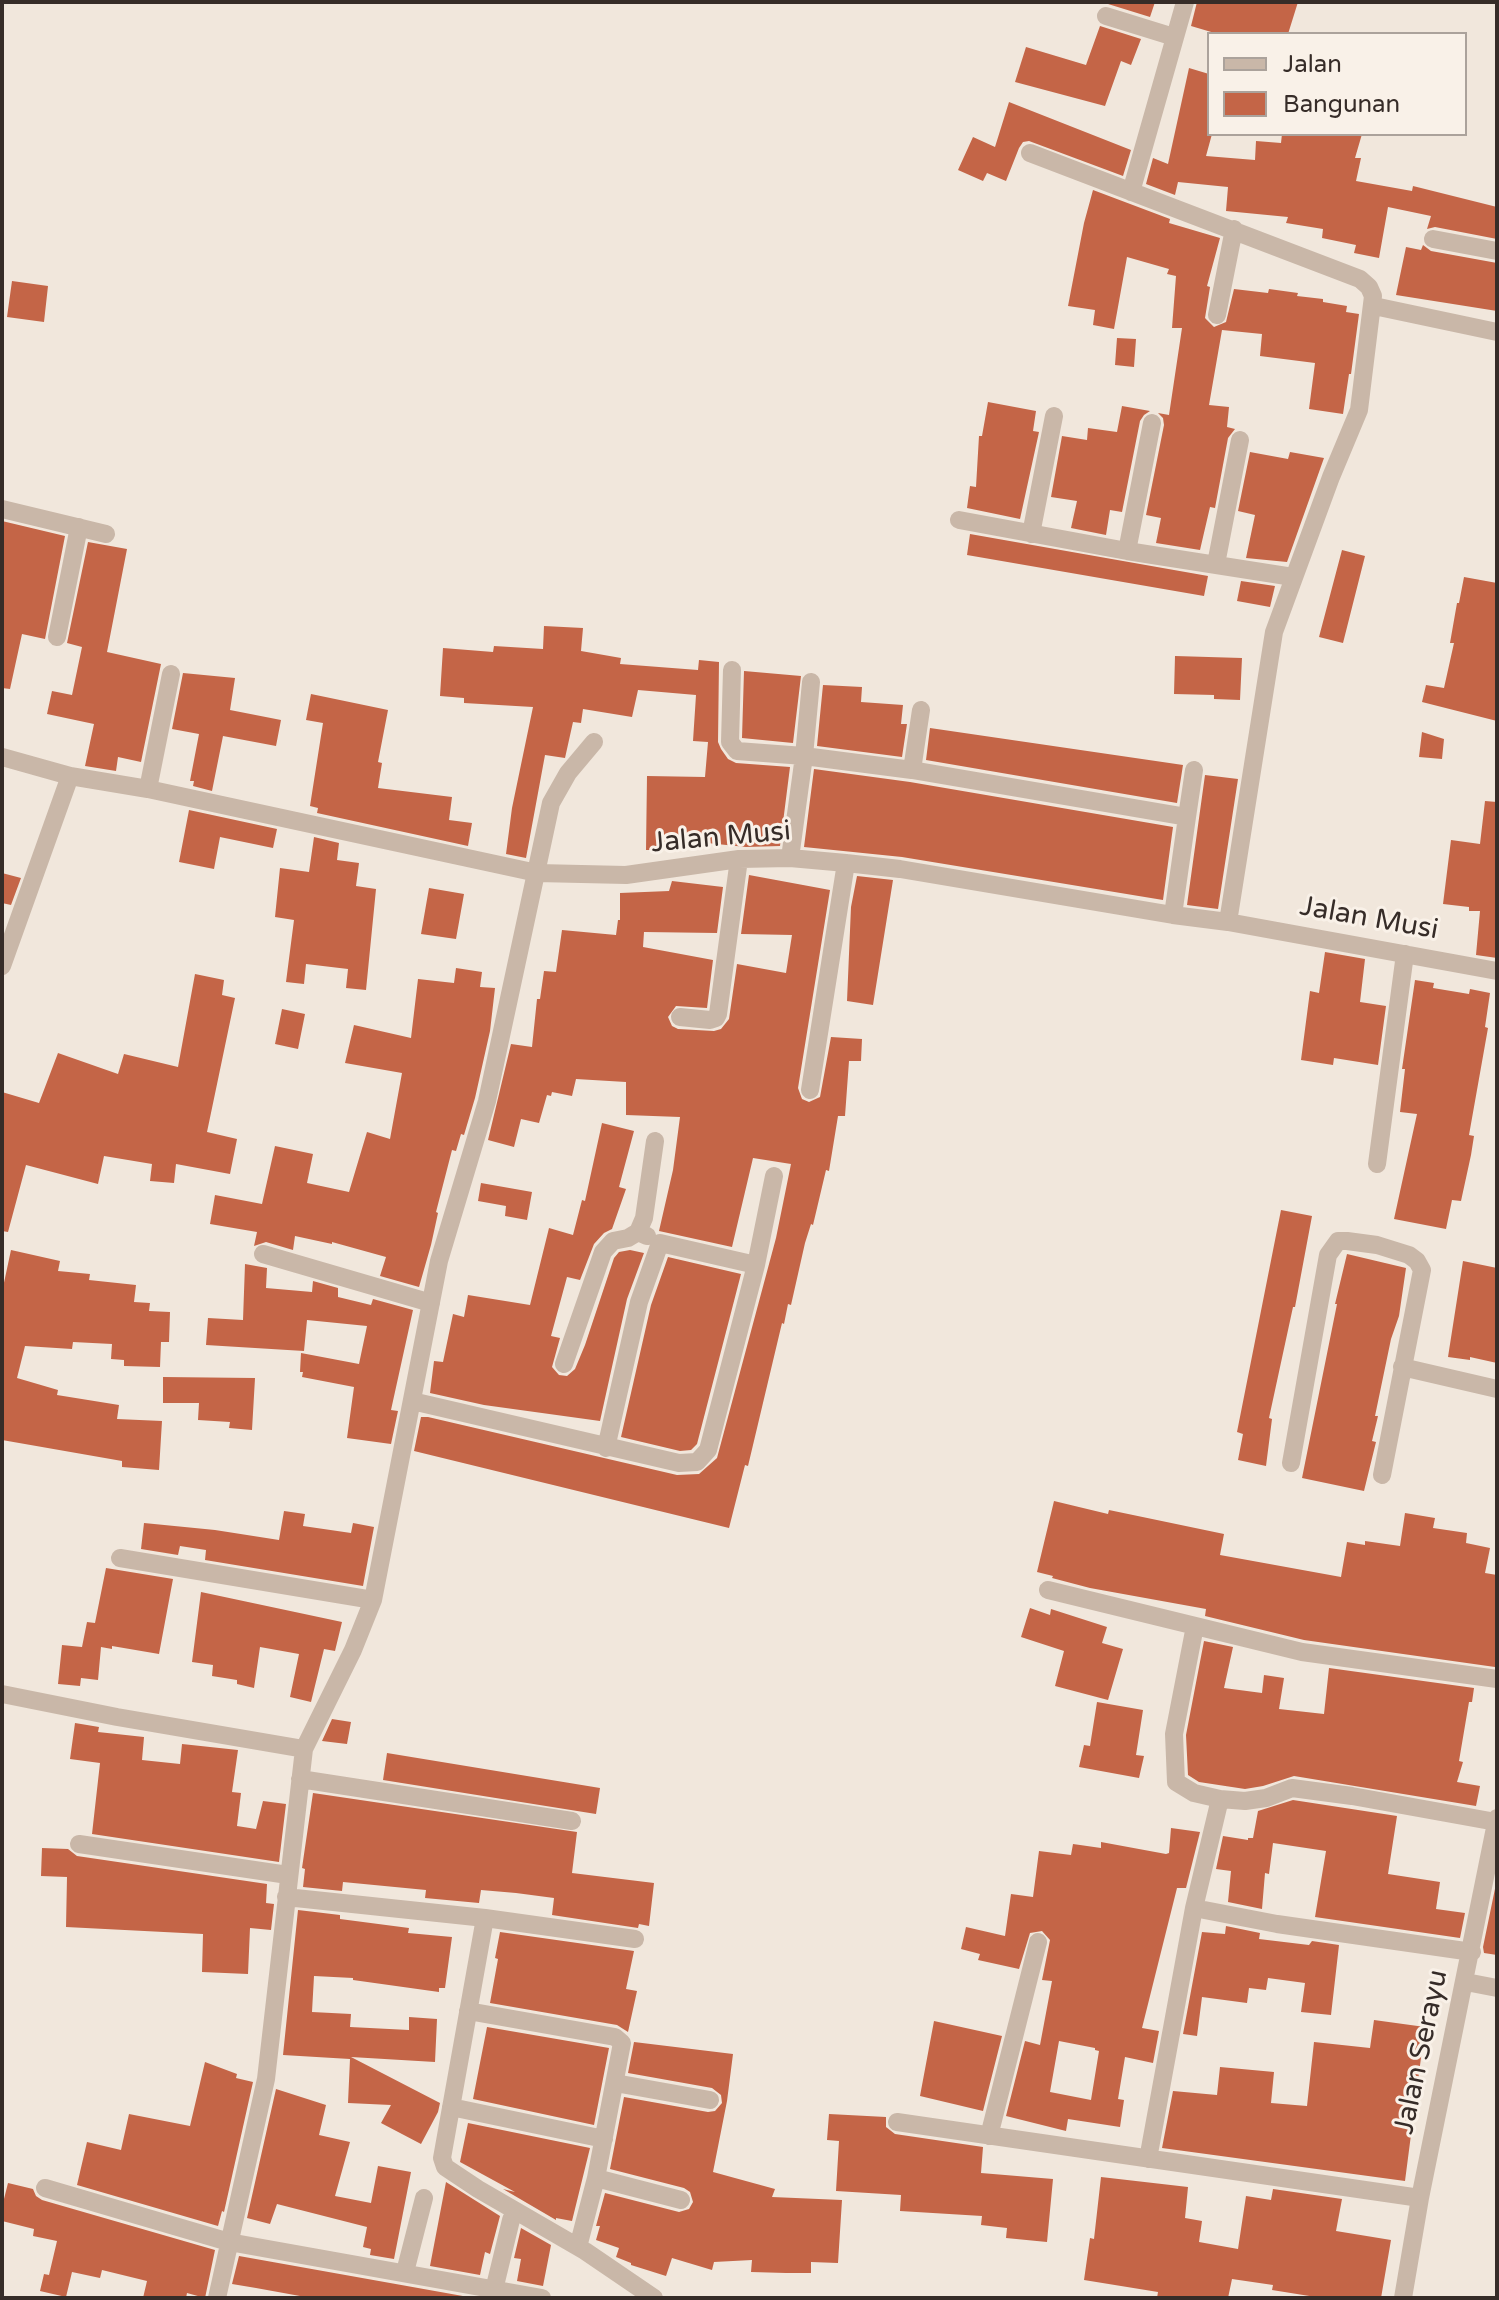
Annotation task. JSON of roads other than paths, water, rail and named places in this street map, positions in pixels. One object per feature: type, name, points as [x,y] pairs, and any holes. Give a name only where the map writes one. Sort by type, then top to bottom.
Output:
[{"type":"street","points":[[1131,192],[1185,2]]},
{"type":"street","points":[[1106,16],[1174,37]]},
{"type":"street","points":[[1030,153],[1360,279],[1369,287],[1374,306],[1359,410],[1274,632],[1228,922]]},
{"type":"street","points":[[1217,315],[1234,229]]},
{"type":"street","points":[[1433,239],[1497,251]]},
{"type":"street","points":[[1374,306],[1497,332]]},
{"type":"street","points":[[1031,534],[1054,416]]},
{"type":"street","points":[[1127,551],[1152,423]]},
{"type":"street","points":[[1216,564],[1240,440]]},
{"type":"street","points":[[2,509],[106,534]]},
{"type":"street","points":[[959,520],[1293,577]]},
{"type":"street","points":[[57,637],[79,527]]},
{"type":"street","points":[[732,670],[732,747],[737,751],[912,770],[1187,817]]},
{"type":"street","points":[[148,789],[171,674]]},
{"type":"street","points":[[790,858],[811,682]]},
{"type":"street","points":[[912,770],[921,710]]},
{"type":"street","points":[[217,2298],[266,2079],[304,1749],[353,1650],[373,1600],[439,1261],[487,1101],[551,803],[568,773],[594,742]]},
{"type":"street","name":"Jalan Musi","points":[[2,757],[70,776],[148,789],[537,873],[626,875],[739,859],[790,858],[846,863],[1228,922],[1497,971]]},
{"type":"street","points":[[1173,915],[1194,770]]},
{"type":"street","points":[[2,966],[70,776]]},
{"type":"street","points":[[680,1017],[710,1020],[718,1014],[739,859]]},
{"type":"street","points":[[810,1090],[846,863]]},
{"type":"street","points":[[1377,1164],[1405,954]]},
{"type":"street","points":[[564,1364],[603,1252],[613,1241],[638,1232],[644,1218],[655,1141]]},
{"type":"street","points":[[412,1401],[606,1448],[679,1463],[697,1462],[708,1450],[756,1265],[774,1176]]},
{"type":"street","points":[[638,1232],[660,1243],[756,1265]]},
{"type":"street","points":[[1291,1463],[1328,1255],[1338,1241],[1377,1245],[1409,1255],[1422,1270],[1382,1475]]},
{"type":"street","points":[[606,1448],[639,1302],[660,1243]]},
{"type":"street","points":[[263,1254],[431,1303]]},
{"type":"street","points":[[1402,1367],[1497,1389]]},
{"type":"street","points":[[120,1558],[373,1600]]},
{"type":"street","points":[[1048,1590],[1302,1652],[1497,1679]]},
{"type":"street","points":[[1195,1626],[1174,1734],[1176,1782],[1194,1793],[1220,1799],[1245,1801],[1266,1798],[1292,1788],[1497,1820]]},
{"type":"street","points":[[2,1694],[304,1749]]},
{"type":"street","points":[[300,1779],[572,1821]]},
{"type":"street","points":[[1148,2159],[1194,1908],[1220,1799]]},
{"type":"street","name":"Jalan Serayu","points":[[1403,2298],[1420,2198],[1472,1952],[1491,1882],[1497,1820]]},
{"type":"street","points":[[79,1844],[288,1875]]},
{"type":"street","points":[[286,1897],[485,1918],[635,1939]]},
{"type":"street","points":[[1194,1908],[1277,1924],[1472,1952]]},
{"type":"street","points":[[485,1918],[442,2158],[445,2167],[578,2247],[654,2298]]},
{"type":"street","points":[[989,2136],[1038,1942]]},
{"type":"street","points":[[1466,1982],[1497,1988]]},
{"type":"street","points":[[468,2011],[615,2037],[622,2043],[596,2178],[578,2247]]},
{"type":"street","points":[[615,2083],[710,2100]]},
{"type":"street","points":[[451,2107],[604,2139]]},
{"type":"street","points":[[897,2122],[1420,2198]]},
{"type":"street","points":[[596,2178],[681,2200]]},
{"type":"street","points":[[45,2188],[229,2242],[542,2298]]},
{"type":"street","points":[[405,2272],[424,2198]]},
{"type":"street","points":[[494,2290],[511,2220]]}]
